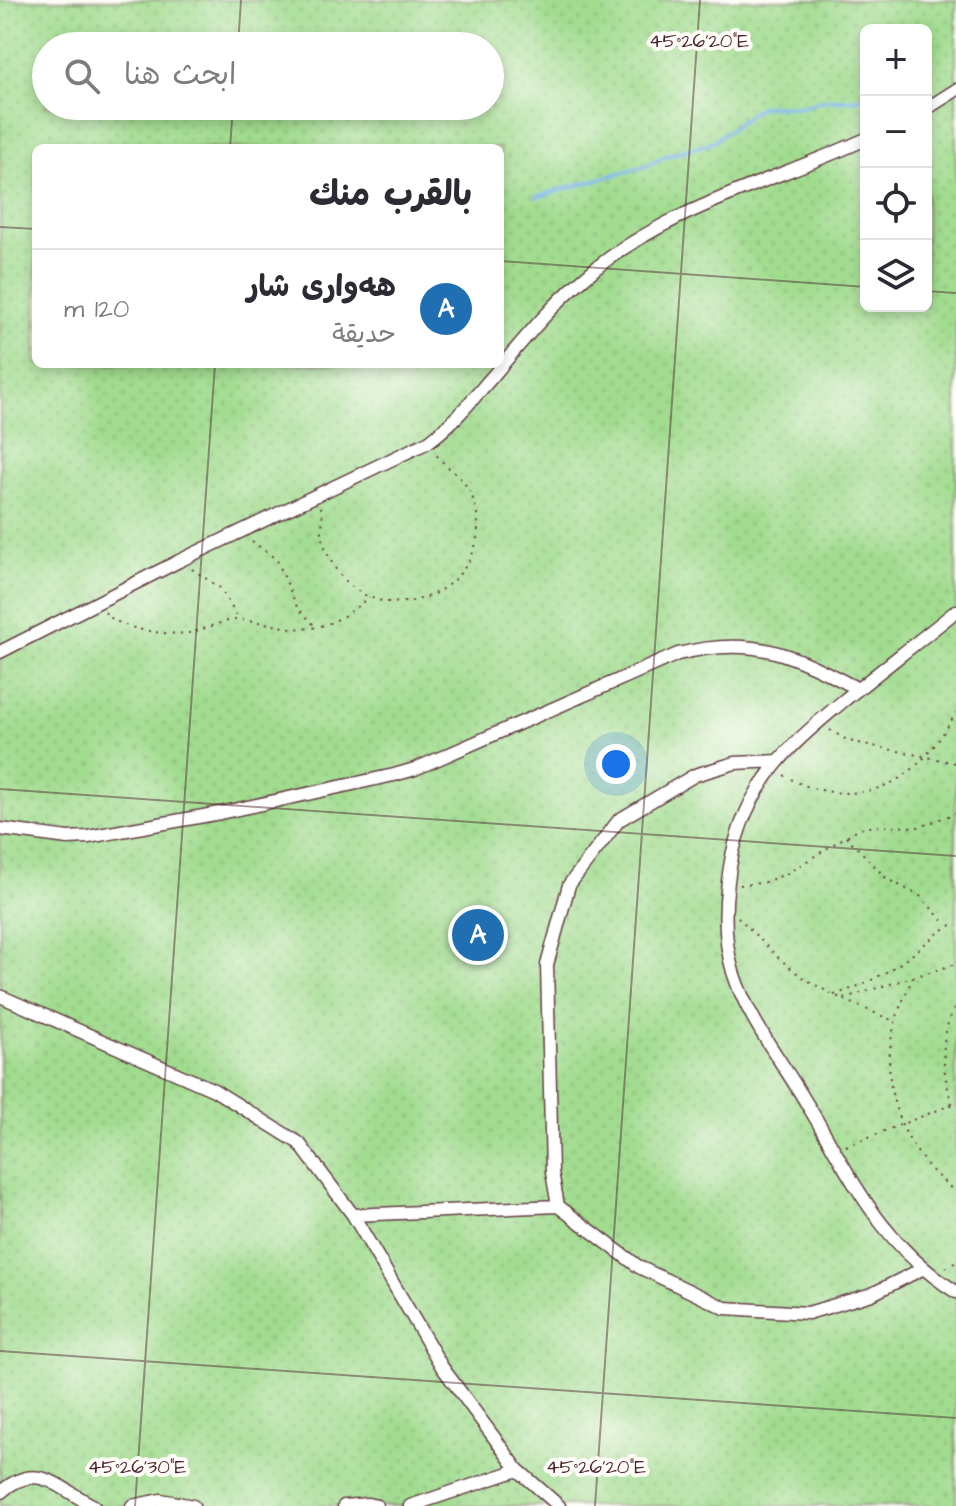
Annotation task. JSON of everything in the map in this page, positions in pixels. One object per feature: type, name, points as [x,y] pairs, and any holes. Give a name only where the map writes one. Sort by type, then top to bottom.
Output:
[{"type":"street","points":[[932,105],[956,90]]},
{"type":"street","points":[[504,365],[565,296],[602,264],[661,226],[860,142]]},
{"type":"street","points":[[0,652],[179,561],[428,442],[445,430],[501,368]]},
{"type":"street","points":[[956,611],[818,722],[776,764],[747,809],[725,903],[727,946],[743,996],[835,1151],[879,1223],[922,1269],[956,1292]]},
{"type":"street","points":[[0,829],[68,838],[88,837],[220,813],[394,775],[678,654],[704,647],[751,646],[771,650],[796,658],[858,689]]},
{"type":"street","points":[[558,1206],[552,1172],[547,965],[569,885],[619,820],[695,775],[735,763],[776,764]]},
{"type":"street","points":[[0,996],[226,1098],[299,1143],[353,1215],[442,1367],[518,1470],[559,1506]]},
{"type":"street","points":[[353,1215],[558,1206],[639,1267],[725,1308],[808,1313],[872,1294],[922,1269]]},
{"type":"street","points":[[410,1506],[518,1470]]},
{"type":"street","points":[[0,1493],[21,1480],[47,1479],[94,1506]]},
{"type":"street","points":[[132,1506],[169,1500],[193,1506]]},
{"type":"street","points":[[344,1506],[377,1506]]},
{"type":"path","points":[[315,497],[323,514],[323,539],[331,562],[347,582],[370,597],[400,602],[431,596],[457,577],[474,549],[477,518],[472,497],[462,478],[437,457],[428,442]]},
{"type":"path","points":[[238,533],[267,550],[277,560],[297,607],[316,627]]},
{"type":"path","points":[[179,561],[220,588],[238,620]]},
{"type":"path","points":[[98,603],[108,618],[155,633],[193,632],[238,620],[285,628],[316,627],[342,617],[370,597]]},
{"type":"path","points":[[776,764],[814,789],[855,793],[893,783],[925,757],[956,713]]},
{"type":"path","points":[[818,722],[849,741],[956,763]]},
{"type":"path","points":[[727,884],[752,885],[774,879],[846,836],[869,826],[927,826],[956,813]]},
{"type":"path","points":[[846,836],[892,884],[920,896],[948,926]]},
{"type":"path","points":[[725,903],[793,970],[834,995],[895,1021]]},
{"type":"path","points":[[834,995],[880,976],[956,923]]},
{"type":"path","points":[[843,999],[956,964]]},
{"type":"path","points":[[913,977],[895,1021],[889,1075],[891,1094],[900,1124],[918,1156],[956,1192]]},
{"type":"path","points":[[835,1151],[954,1104],[945,1079],[943,1057],[947,1028],[956,1005]]},
{"type":"green space","points":[[0,0],[956,0],[956,1506],[0,1506]]},
{"type":"waterway","points":[[536,197],[645,166],[666,156],[713,142],[761,106],[801,107],[826,100],[860,98]]},
{"type":"place","name":"هەواری شار","points":[[478,935]]}]
